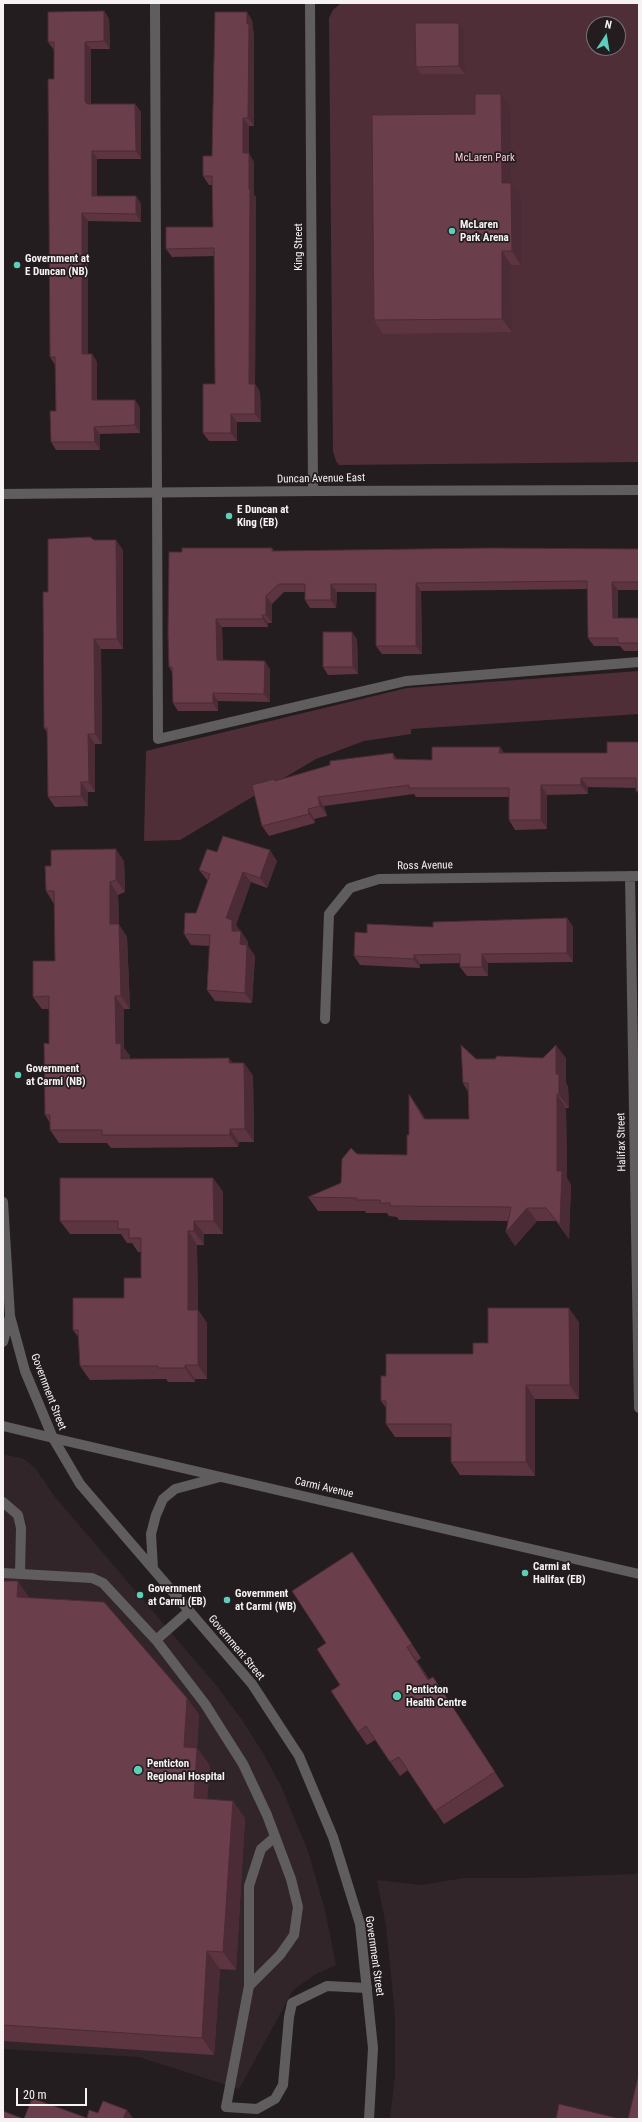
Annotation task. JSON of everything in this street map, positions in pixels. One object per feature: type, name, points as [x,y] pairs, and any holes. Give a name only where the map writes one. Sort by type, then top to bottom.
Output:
[{"type":"street","points":[[155,3],[158,740],[406,681],[639,662]]},
{"type":"street","name":"King Street","points":[[310,3],[313,490]]},
{"type":"street","name":"Duncan Avenue East","points":[[3,494],[313,490],[639,490]]},
{"type":"street","name":"Ross Avenue","points":[[325,1018],[329,914],[350,888],[380,879],[635,876]]},
{"type":"street","name":"Halifax Street","points":[[635,876],[639,1408]]},
{"type":"street","name":"Government Street","points":[[3,1202],[10,1316],[25,1371],[53,1438],[80,1484],[252,1684],[299,1756],[333,1837],[360,1924],[373,2048],[369,2119]]},
{"type":"street","points":[[3,1342],[10,1316]]},
{"type":"street","name":"Carmi Avenue","points":[[3,1426],[639,1574]]},
{"type":"street","points":[[152,1568],[151,1534],[156,1515],[163,1499],[175,1489],[221,1477]]},
{"type":"street","points":[[3,1502],[18,1515],[21,1528],[20,1574]]},
{"type":"street","points":[[3,1573],[92,1578],[103,1583],[156,1640],[205,1704],[243,1764],[267,1815],[291,1879],[298,1908],[294,1935],[280,1955],[249,1986]]},
{"type":"street","points":[[156,1640],[189,1611]]},
{"type":"street","points":[[275,1837],[261,1849],[249,1886],[249,1986],[226,2107],[257,2109],[275,2099],[282,2085],[289,2017],[292,2003],[327,1986],[367,1988]]},
{"type":"shaded area","name":"Penticton Regional Hospital","points":[[3,1454],[24,1459],[35,1468],[55,1497],[216,1685],[242,1720],[263,1753],[281,1786],[308,1851],[325,1910],[336,1965],[316,1974],[293,1990],[239,2089],[139,2057],[3,2049]]},
{"type":"shaded area","points":[[639,1872],[639,2119],[390,2119],[395,2076],[395,2015],[386,1926],[377,1880],[421,1885],[464,1878],[526,1878],[635,1874]]},
{"type":"green space","name":"McLaren Park","points":[[345,3],[639,3],[639,462],[339,465],[336,461],[333,451],[329,18],[333,10],[340,4]]},
{"type":"green space","points":[[639,671],[639,714],[411,729],[411,734],[364,741],[316,759],[180,840],[144,841],[146,751],[407,688]]},
{"type":"building","points":[[104,11],[104,41],[85,42],[85,101],[87,104],[135,104],[136,151],[92,151],[92,196],[136,196],[136,214],[82,213],[82,354],[92,354],[92,400],[135,400],[135,425],[94,427],[95,442],[51,442],[50,411],[56,411],[55,357],[50,357],[48,79],[54,79],[54,42],[48,42],[48,12]]},
{"type":"building","points":[[215,12],[247,12],[247,24],[249,24],[248,118],[243,118],[243,153],[249,153],[249,384],[255,384],[255,414],[231,414],[231,433],[203,433],[203,384],[215,384],[214,248],[166,249],[166,227],[213,227],[212,176],[203,176],[203,156],[212,156]]},
{"type":"building","points":[[415,23],[459,23],[459,66],[416,67]]},
{"type":"building","name":"McLaren Park Arena","points":[[475,94],[501,94],[502,183],[511,183],[512,251],[502,251],[502,319],[374,320],[372,115],[475,114]]},
{"type":"building","points":[[90,537],[94,540],[116,540],[117,639],[94,639],[95,734],[88,734],[89,782],[81,782],[81,796],[48,797],[47,728],[44,728],[43,592],[48,592],[48,539]]},
{"type":"building","points":[[182,548],[272,548],[272,551],[489,548],[639,549],[639,582],[612,582],[613,618],[639,618],[639,643],[618,643],[618,638],[588,638],[587,581],[416,583],[416,646],[376,646],[376,584],[331,584],[331,600],[305,600],[305,584],[279,584],[266,596],[266,615],[262,615],[263,619],[216,619],[217,660],[265,661],[264,694],[213,693],[213,703],[173,703],[172,667],[169,667],[168,634],[169,552],[182,552]]},
{"type":"building","points":[[323,632],[352,632],[353,667],[323,667]]},
{"type":"building","points":[[607,742],[639,742],[639,791],[636,791],[636,778],[581,778],[581,785],[541,785],[541,820],[509,820],[509,788],[409,788],[409,785],[318,797],[320,806],[308,809],[309,814],[262,826],[252,785],[274,779],[275,781],[330,765],[330,761],[393,753],[394,759],[432,760],[432,747],[500,747],[499,753],[607,753]]},
{"type":"building","points":[[223,836],[270,850],[260,878],[243,872],[226,918],[232,920],[232,931],[241,931],[240,944],[247,945],[245,993],[207,990],[210,935],[184,934],[185,913],[196,913],[210,874],[199,870],[207,849],[217,852]]},
{"type":"building","points":[[116,849],[116,880],[110,882],[110,924],[119,924],[121,996],[115,996],[116,1044],[121,1043],[121,1059],[229,1058],[229,1063],[244,1063],[245,1129],[230,1129],[230,1135],[102,1135],[102,1130],[50,1130],[50,1115],[45,1115],[44,1043],[49,1044],[49,996],[33,997],[33,961],[55,961],[54,891],[46,891],[45,866],[51,866],[51,850]]},
{"type":"building","points":[[567,918],[567,953],[482,954],[482,967],[460,967],[460,954],[414,955],[414,959],[354,956],[355,932],[367,933],[367,924],[433,927],[433,922]]},
{"type":"building","points":[[461,1045],[476,1059],[495,1059],[497,1056],[543,1058],[556,1045],[556,1074],[559,1074],[559,1095],[557,1094],[557,1171],[562,1171],[560,1225],[546,1208],[527,1208],[506,1232],[511,1207],[390,1206],[390,1203],[380,1203],[380,1200],[308,1197],[341,1183],[342,1159],[351,1148],[357,1154],[407,1155],[407,1135],[409,1135],[409,1094],[424,1119],[469,1119],[468,1083],[463,1083]]},
{"type":"building","points":[[60,1178],[213,1178],[214,1221],[194,1221],[194,1231],[188,1231],[188,1310],[198,1310],[198,1365],[185,1365],[185,1368],[158,1368],[158,1366],[80,1366],[78,1330],[73,1330],[73,1298],[124,1298],[124,1278],[141,1278],[141,1238],[129,1238],[129,1229],[118,1229],[118,1221],[60,1221]]},
{"type":"building","points":[[488,1308],[569,1308],[570,1385],[526,1385],[526,1462],[451,1462],[451,1424],[386,1424],[386,1401],[381,1401],[381,1376],[386,1376],[386,1354],[473,1354],[473,1343],[488,1343]]},
{"type":"building","name":"Penticton Health Centre","points":[[352,1552],[412,1644],[407,1647],[428,1680],[433,1677],[495,1772],[435,1811],[399,1757],[390,1762],[366,1726],[358,1732],[331,1691],[340,1685],[317,1649],[326,1643],[292,1591]]},
{"type":"building","name":"Penticton Regional Hospital","points":[[3,1581],[18,1581],[17,1597],[104,1602],[187,1698],[184,1747],[197,1748],[194,1798],[233,1801],[223,1952],[207,1951],[202,2038],[3,2025]]},
{"type":"building","points":[[639,2073],[639,2119],[628,2119]]},
{"type":"building","points":[[32,2098],[87,2118],[89,2110],[98,2113],[103,2101],[127,2110],[123,2119],[24,2119]]},
{"type":"building","points":[[559,2104],[621,2119],[556,2119]]},
{"type":"building","points":[[3,2111],[24,2119],[3,2119]]},
{"type":"place","name":"McLaren Park Arena","points":[[452,231]]},
{"type":"place","name":"Government at E Duncan (NB)","points":[[17,265]]},
{"type":"place","name":"E Duncan at King (EB)","points":[[229,516]]},
{"type":"place","name":"Government at Carmi (NB)","points":[[18,1075]]},
{"type":"place","name":"Carmi at Halifax (EB)","points":[[525,1573]]},
{"type":"place","name":"Government at Carmi (EB)","points":[[140,1595]]},
{"type":"place","name":"Government at Carmi (WB)","points":[[227,1600]]},
{"type":"place","name":"Penticton Health Centre","points":[[397,1696]]},
{"type":"place","name":"Penticton Regional Hospital","points":[[138,1770]]}]
